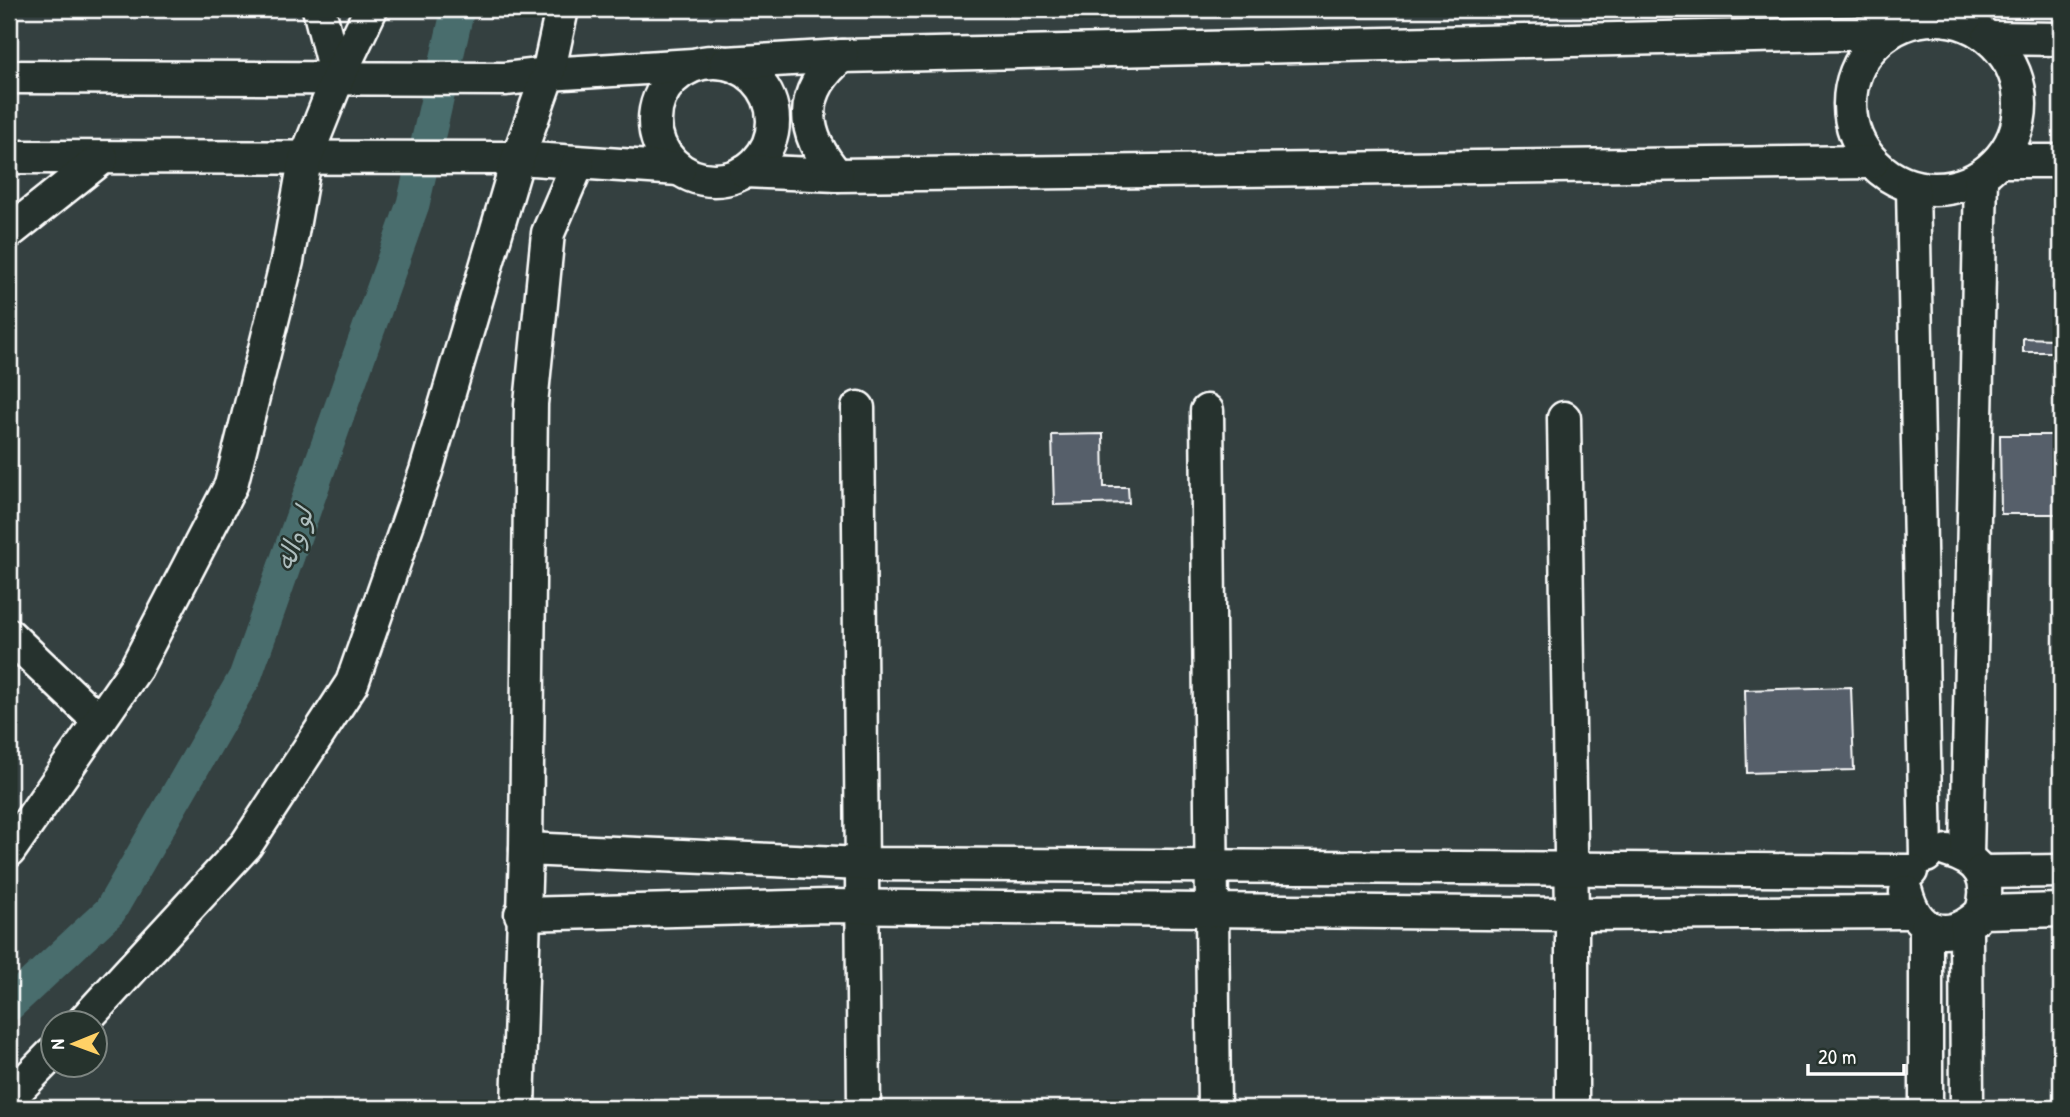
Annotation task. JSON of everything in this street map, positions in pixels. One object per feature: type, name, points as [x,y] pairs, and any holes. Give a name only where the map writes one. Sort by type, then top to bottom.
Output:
[{"type":"street","points":[[319,9],[337,80]]},
{"type":"street","points":[[9,851],[136,668],[231,485],[287,261],[305,160],[337,80],[370,9]]},
{"type":"street","points":[[95,1009],[246,845],[352,683],[426,471],[518,158],[548,74],[562,9]]},
{"type":"street","points":[[1930,14],[1971,26],[1989,38],[2007,58],[2018,84],[2020,111],[2013,138],[1990,168],[1960,186],[1933,190],[1913,187],[1891,177],[1872,162],[1856,137],[1850,108],[1854,79],[1867,53],[1888,33],[1930,14]]},
{"type":"street","points":[[9,78],[505,79],[709,62],[842,56],[1888,33]]},
{"type":"street","points":[[1989,38],[2061,39]]},
{"type":"street","points":[[837,175],[814,143],[810,129],[810,103],[816,82],[842,56]]},
{"type":"street","points":[[693,65],[677,74],[665,87],[657,104],[654,122],[657,140],[666,156],[679,169],[695,177],[712,180],[730,178],[745,171],[760,158],[769,140],[773,121],[769,101],[760,84],[745,71],[726,63]]},
{"type":"street","points":[[9,158],[518,158],[679,169]]},
{"type":"street","points":[[9,232],[102,158]]},
{"type":"street","points":[[1990,168],[2061,161]]},
{"type":"street","points":[[745,171],[837,175],[1872,162]]},
{"type":"street","points":[[518,1108],[526,849],[531,404],[548,233],[578,163]]},
{"type":"street","points":[[1967,1108],[1974,920],[1987,892],[1974,864],[1990,168]]},
{"type":"street","points":[[1913,187],[1919,864],[1906,892],[1919,919],[1926,1108]]},
{"type":"street","points":[[858,408],[864,1108]]},
{"type":"street","points":[[1207,411],[1214,1108]]},
{"type":"street","points":[[1564,418],[1572,914],[1572,1108]]},
{"type":"street","points":[[9,635],[99,721]]},
{"type":"street","points":[[526,849],[862,864],[1211,869],[1919,864],[1947,851],[1974,864],[2061,871]]},
{"type":"street","points":[[522,914],[862,906],[1572,914],[1919,919],[1946,932],[1974,920],[2061,910]]},
{"type":"street","points":[[9,1098],[38,1068]]},
{"type":"building","points":[[2023,338],[2053,339],[2052,352],[2023,352]]},
{"type":"building","points":[[2061,345],[2061,426],[2058,426]]},
{"type":"building","points":[[1103,434],[1104,487],[1128,487],[1129,503],[1054,505],[1052,435]]},
{"type":"building","points":[[2000,435],[2061,435],[2061,514],[2001,514]]},
{"type":"building","points":[[1851,687],[1854,770],[1747,773],[1745,690]]},
{"type":"waterway","name":"لو واله","points":[[9,1005],[110,911],[245,677],[413,204],[458,9]]}]
